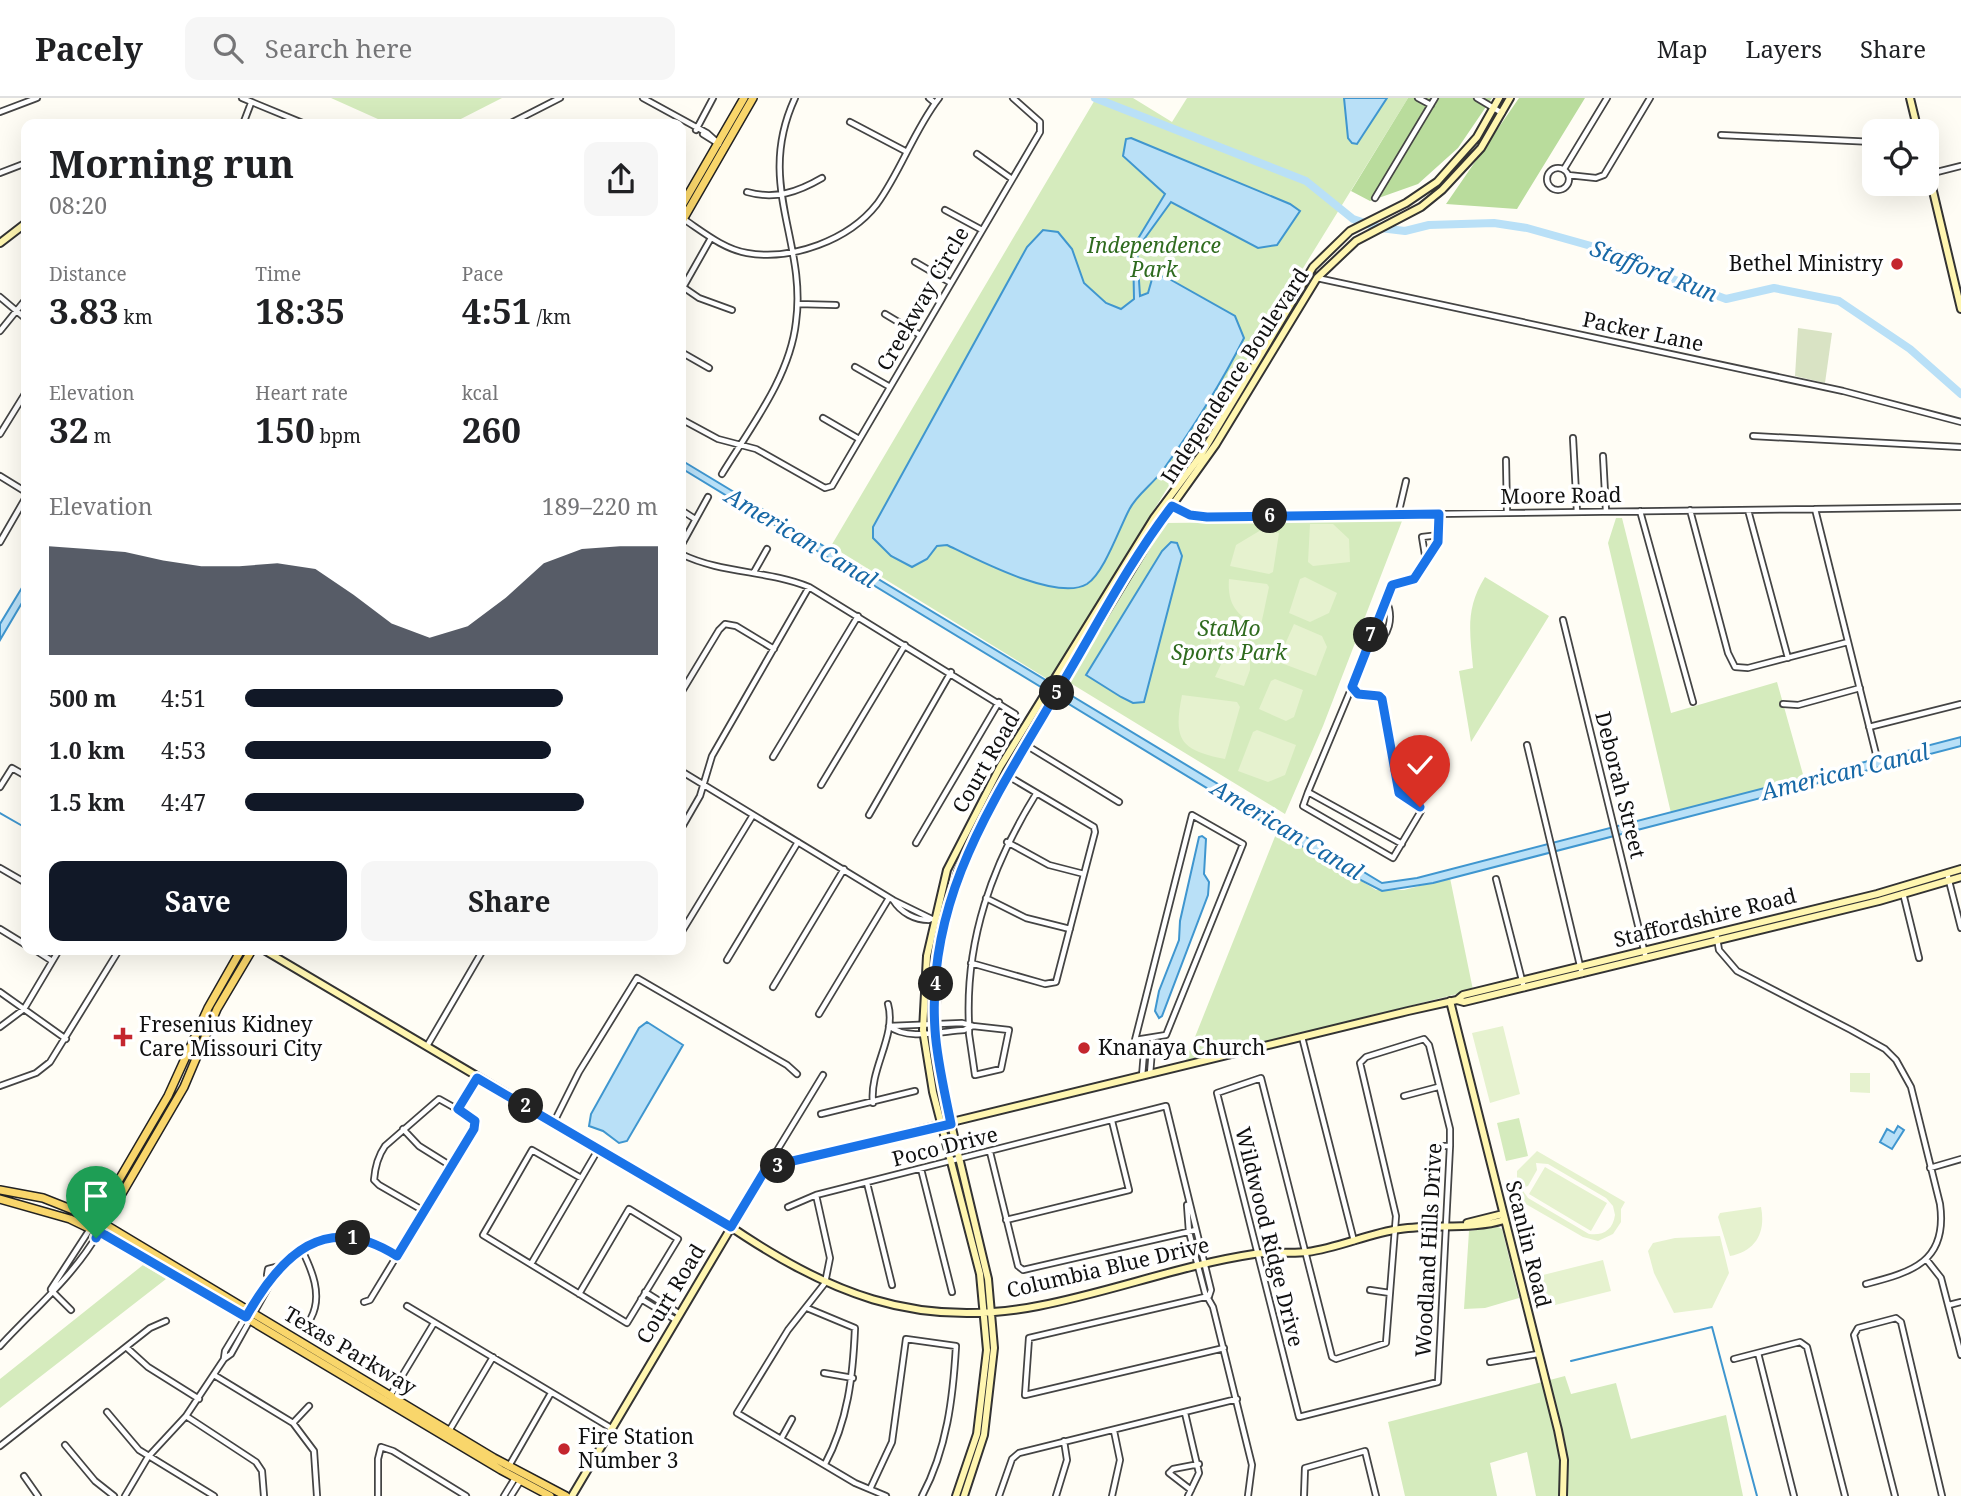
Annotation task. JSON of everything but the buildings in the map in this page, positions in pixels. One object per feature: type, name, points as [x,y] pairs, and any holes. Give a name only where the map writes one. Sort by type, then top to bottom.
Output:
[{"type":"main road","points":[[686,211],[744,98]]},
{"type":"main road","points":[[686,200],[753,98]]},
{"type":"main road","name":"Independence Boulevard","points":[[1169,504],[1313,267],[1350,231],[1418,195],[1457,162],[1499,98]]},
{"type":"main road","name":"Independence Boulevard","points":[[1169,504],[1199,472],[1317,278],[1356,241],[1421,207],[1462,171],[1510,98]]},
{"type":"main road","points":[[1910,98],[1915,119]]},
{"type":"main road","points":[[1934,196],[1961,309]]},
{"type":"main road","points":[[0,243],[21,227]]},
{"type":"main road","points":[[1284,314],[1292,319]]},
{"type":"main road","name":"Court Road","points":[[935,1029],[937,956],[944,922],[967,850],[1065,671],[1169,504]]},
{"type":"main road","name":"Court Road","points":[[923,1029],[927,956],[947,870],[1000,767],[1051,695]]},
{"type":"main road","name":"Staffordshire Road","points":[[767,1167],[1453,1001],[1464,1003],[1581,970],[1903,893],[1961,869]]},
{"type":"main road","name":"Staffordshire Road","points":[[1717,937],[1948,876],[1961,877]]},
{"type":"main road","points":[[934,920],[944,922]]},
{"type":"main road","points":[[172,1098],[199,1027],[238,955]]},
{"type":"main road","points":[[99,1232],[248,955]]},
{"type":"main road","name":"Columbia Blue Drive","points":[[272,955],[825,1283],[874,1301],[915,1310],[989,1311],[1039,1306],[1201,1264],[1257,1253],[1308,1252],[1396,1230],[1504,1217]]},
{"type":"main road","name":"Scanlin Road","points":[[1453,1001],[1564,1460],[1563,1496]]},
{"type":"main road","points":[[199,1027],[207,1030]]},
{"type":"main road","points":[[923,1029],[933,1092],[956,1160]]},
{"type":"main road","points":[[935,1029],[956,1160],[989,1311],[988,1387],[964,1496]]},
{"type":"main road","points":[[91,1228],[145,1145]]},
{"type":"main road","name":"Court Road","points":[[572,1496],[767,1167]]},
{"type":"main road","name":"Texas Parkway","points":[[0,1190],[50,1201],[96,1219],[250,1316],[550,1496]]},
{"type":"main road","name":"Texas Parkway","points":[[0,1199],[38,1208],[99,1232],[566,1496]]},
{"type":"main road","points":[[956,1496],[972,1462]]},
{"type":"street","points":[[0,112],[37,98]]},
{"type":"street","points":[[242,98],[292,119]]},
{"type":"street","points":[[519,119],[560,98]]},
{"type":"street","points":[[643,98],[678,119]]},
{"type":"street","points":[[653,104],[657,98]]},
{"type":"street","points":[[696,130],[713,98]]},
{"type":"street","points":[[722,474],[787,358],[798,304],[780,195],[782,127],[795,98]]},
{"type":"street","points":[[686,223],[711,238],[747,253],[791,253],[851,229],[878,202],[937,100],[929,98]]},
{"type":"street","points":[[1418,98],[1431,104]]},
{"type":"street","points":[[1375,198],[1435,98]]},
{"type":"street","points":[[1477,98],[1502,113]]},
{"type":"street","points":[[1564,169],[1606,98]]},
{"type":"street","points":[[1568,175],[1596,178],[1604,175],[1650,98]]},
{"type":"street","name":"Creekway Circle","points":[[739,446],[756,449],[829,488],[1012,179],[1041,125],[1017,99]]},
{"type":"street","points":[[245,119],[251,103]]},
{"type":"street","points":[[850,122],[906,152]]},
{"type":"street","points":[[686,124],[721,145]]},
{"type":"street","points":[[1721,135],[1862,141]]},
{"type":"street","points":[[977,154],[1012,179]]},
{"type":"street","points":[[0,173],[21,165]]},
{"type":"street","points":[[1939,172],[1961,166]]},
{"type":"street","points":[[1553,169],[1564,169],[1568,175],[1567,185],[1557,190],[1548,184],[1548,173],[1553,169]]},
{"type":"street","points":[[747,192],[764,197],[780,195],[822,178]]},
{"type":"street","points":[[945,210],[982,230]]},
{"type":"street","points":[[686,282],[711,238]]},
{"type":"street","points":[[915,262],[951,283]]},
{"type":"street","name":"Packer Lane","points":[[1317,278],[1843,391],[1961,422]]},
{"type":"street","points":[[686,291],[732,310]]},
{"type":"street","points":[[0,298],[21,315]]},
{"type":"street","points":[[798,304],[836,305]]},
{"type":"street","points":[[0,331],[21,306]]},
{"type":"street","points":[[885,314],[920,335]]},
{"type":"street","points":[[686,355],[709,368]]},
{"type":"street","points":[[855,367],[890,387]]},
{"type":"street","points":[[0,434],[21,400]]},
{"type":"street","points":[[822,418],[859,439]]},
{"type":"street","points":[[686,422],[703,433],[739,446]]},
{"type":"street","points":[[1753,436],[1961,447]]},
{"type":"street","points":[[1573,438],[1577,512]]},
{"type":"street","points":[[1603,456],[1606,511]]},
{"type":"street","points":[[1506,460],[1507,512]]},
{"type":"street","points":[[0,476],[21,491]]},
{"type":"street","points":[[1398,515],[1406,481]]},
{"type":"street","points":[[686,536],[708,497]]},
{"type":"street","points":[[0,542],[21,504]]},
{"type":"street","name":"Moore Road","points":[[1169,504],[1198,517],[1961,507]]},
{"type":"street","points":[[1815,509],[1876,754]]},
{"type":"street","points":[[1690,510],[1731,662],[1743,669],[1848,642]]},
{"type":"street","points":[[1748,510],[1788,658]]},
{"type":"street","points":[[1640,511],[1693,702]]},
{"type":"street","points":[[686,513],[695,519]]},
{"type":"street","points":[[1352,687],[1358,694],[1379,696],[1382,699],[1399,793],[1420,807],[1420,814],[1394,857],[1390,858],[1304,808],[1303,804],[1352,687],[1370,646],[1392,585],[1414,579],[1426,561],[1440,535],[1439,514]]},
{"type":"street","points":[[1426,561],[1422,537],[1440,535]]},
{"type":"street","points":[[754,572],[767,549]]},
{"type":"street","points":[[686,556],[715,568],[773,575],[809,587],[951,672],[1015,714]]},
{"type":"street","points":[[686,819],[704,785],[712,756],[809,587]]},
{"type":"street","points":[[1370,646],[1377,645],[1392,621],[1392,613],[1386,600]]},
{"type":"street","points":[[773,757],[858,616]]},
{"type":"street","name":"Deborah Street","points":[[1563,620],[1645,954]]},
{"type":"street","points":[[686,685],[725,624],[736,626],[774,649]]},
{"type":"street","points":[[821,785],[905,645]]},
{"type":"street","points":[[869,816],[951,672]]},
{"type":"street","points":[[1783,704],[1798,705],[1860,688]]},
{"type":"street","points":[[915,843],[999,702]]},
{"type":"street","points":[[1869,727],[1961,704]]},
{"type":"street","points":[[1025,745],[1119,802]]},
{"type":"street","points":[[1527,745],[1581,970]]},
{"type":"street","points":[[0,786],[12,768],[21,773]]},
{"type":"street","points":[[686,774],[891,899],[902,902],[934,920]]},
{"type":"street","points":[[971,962],[1045,984],[1056,982],[1094,827],[1008,776]]},
{"type":"street","points":[[1308,792],[1402,844]]},
{"type":"street","points":[[890,1026],[935,1029],[971,1026],[1009,1030],[1001,1069],[975,1075],[971,1026],[968,994],[971,962],[986,898],[1007,842],[1036,794]]},
{"type":"street","points":[[686,925],[753,815]]},
{"type":"street","points":[[1192,815],[1243,844],[1166,1035],[1145,1040],[1135,1040],[1192,815]]},
{"type":"street","points":[[727,960],[798,842]]},
{"type":"street","points":[[1007,842],[1039,861],[1084,874]]},
{"type":"street","points":[[0,868],[21,880]]},
{"type":"street","points":[[773,987],[844,869]]},
{"type":"street","points":[[1948,876],[1961,928]]},
{"type":"street","points":[[1496,879],[1523,985]]},
{"type":"street","points":[[1903,893],[1919,958]]},
{"type":"street","points":[[986,898],[1026,918],[1070,929]]},
{"type":"street","points":[[819,1014],[891,899]]},
{"type":"street","points":[[0,929],[21,942]]},
{"type":"street","points":[[1717,937],[1724,958],[1737,971],[1892,1055],[1908,1077],[1942,1225],[1936,1245],[1926,1259],[1904,1275],[1866,1284]]},
{"type":"street","points":[[43,955],[52,961]]},
{"type":"street","points":[[0,1027],[24,1009],[55,955]]},
{"type":"street","points":[[0,1086],[36,1073],[50,1062],[116,955]]},
{"type":"street","points":[[427,1046],[479,955]]},
{"type":"street","points":[[554,1122],[579,1072],[637,978],[787,1065],[797,1074]]},
{"type":"street","points":[[0,992],[66,1039]]},
{"type":"street","points":[[873,1103],[874,1073],[890,1026],[888,1004]]},
{"type":"street","points":[[1302,1037],[1354,1241]]},
{"type":"street","points":[[1146,1075],[1153,1038]]},
{"type":"street","name":"Woodland Hills Drive","points":[[1317,1414],[1438,1382],[1450,1129],[1429,1045],[1424,1039],[1366,1057],[1360,1063],[1396,1230]]},
{"type":"street","points":[[1145,1040],[1146,1075]]},
{"type":"street","name":"Court Road","points":[[767,1167],[823,1075]]},
{"type":"street","points":[[458,1109],[477,1078]]},
{"type":"street","name":"Wildwood Ridge Drive","points":[[1308,1252],[1261,1078],[1216,1093],[1299,1416],[1317,1414]]},
{"type":"street","points":[[1404,1096],[1438,1087]]},
{"type":"street","points":[[821,1114],[915,1091]]},
{"type":"street","points":[[364,1302],[370,1300],[397,1256],[424,1211],[451,1166],[475,1121],[439,1099],[403,1129],[380,1154],[374,1180],[424,1211]]},
{"type":"street","name":"Poco Drive","points":[[788,1207],[816,1195],[1166,1106],[1186,1197]]},
{"type":"street","points":[[1006,1220],[1129,1190],[1112,1121]]},
{"type":"street","points":[[403,1129],[419,1146],[451,1166]]},
{"type":"street","points":[[1434,1146],[1450,1146]]},
{"type":"street","points":[[531,1264],[598,1148]]},
{"type":"street","points":[[579,1294],[629,1209],[678,1238],[627,1324],[483,1235],[532,1150],[581,1178]]},
{"type":"street","points":[[990,1152],[1018,1266],[1028,1270],[1196,1230]]},
{"type":"street","points":[[1930,1168],[1961,1159]]},
{"type":"street","points":[[921,1168],[952,1292]]},
{"type":"street","points":[[867,1183],[892,1285]]},
{"type":"street","points":[[816,1195],[830,1258],[825,1283],[788,1330],[737,1413],[855,1483],[871,1487],[886,1496]]},
{"type":"street","points":[[1186,1197],[1196,1230],[1205,1293],[1209,1296],[1224,1348],[1252,1465],[1248,1496]]},
{"type":"street","points":[[1186,1197],[1189,1232],[1201,1264]]},
{"type":"street","points":[[51,1290],[54,1281],[91,1228]]},
{"type":"street","points":[[1308,1252],[1332,1357],[1336,1359],[1387,1343],[1396,1230]]},
{"type":"street","points":[[0,1346],[51,1290],[78,1267],[99,1232]]},
{"type":"street","points":[[125,1496],[148,1457],[186,1416],[224,1359],[231,1354],[280,1266],[301,1248],[342,1236],[367,1240],[397,1256]]},
{"type":"street","points":[[301,1248],[315,1279],[315,1310],[311,1318]]},
{"type":"street","points":[[1926,1259],[1939,1272],[1961,1355]]},
{"type":"street","points":[[272,1280],[267,1275],[268,1269],[280,1266]]},
{"type":"street","points":[[51,1290],[71,1310]]},
{"type":"street","points":[[1370,1290],[1390,1293]]},
{"type":"street","points":[[645,1292],[678,1317]]},
{"type":"street","points":[[1209,1296],[1029,1338],[1025,1395],[1224,1348]]},
{"type":"street","points":[[641,1299],[678,1317]]},
{"type":"street","points":[[1949,1305],[1961,1302]]},
{"type":"street","points":[[407,1306],[611,1428]]},
{"type":"street","points":[[807,1308],[855,1328],[853,1378],[840,1430],[825,1464]]},
{"type":"street","points":[[1895,1496],[1854,1335],[1858,1328],[1896,1318],[1901,1322],[1942,1496]]},
{"type":"street","points":[[0,1446],[149,1328],[166,1321]]},
{"type":"street","points":[[390,1396],[434,1322]]},
{"type":"street","points":[[871,1487],[892,1442],[906,1339],[956,1346],[953,1401],[942,1451],[922,1496]]},
{"type":"street","points":[[1734,1359],[1804,1343],[1845,1496]]},
{"type":"street","points":[[126,1346],[148,1367],[198,1399]]},
{"type":"street","points":[[1758,1353],[1794,1496]]},
{"type":"street","points":[[1490,1362],[1538,1354]]},
{"type":"street","points":[[449,1431],[493,1357]]},
{"type":"street","points":[[824,1373],[853,1378]]},
{"type":"street","points":[[214,1375],[293,1423],[314,1451],[317,1496]]},
{"type":"street","points":[[509,1466],[551,1392]]},
{"type":"street","points":[[999,1496],[1012,1459],[1018,1454],[1237,1399]]},
{"type":"street","points":[[293,1423],[309,1406]]},
{"type":"street","points":[[107,1412],[148,1457],[214,1496]]},
{"type":"street","points":[[1185,1413],[1199,1464],[1197,1482],[1190,1493],[1169,1473],[1173,1469],[1199,1464]]},
{"type":"street","points":[[186,1416],[256,1462],[262,1471],[264,1496]]},
{"type":"street","points":[[781,1439],[792,1419]]},
{"type":"street","points":[[1112,1496],[1120,1460],[1114,1431]]},
{"type":"street","points":[[1056,1496],[1067,1461],[1064,1441]]},
{"type":"street","points":[[65,1445],[95,1481],[114,1496]]},
{"type":"street","points":[[378,1496],[378,1459],[381,1447],[393,1451],[466,1496]]},
{"type":"street","points":[[1304,1496],[1305,1468],[1365,1451],[1376,1496]]},
{"type":"street","points":[[24,1476],[38,1496]]},
{"type":"street","points":[[504,1496],[518,1479]]},
{"type":"street","points":[[511,1496],[518,1479]]},
{"type":"green space","points":[[331,98],[502,98],[461,119],[378,119]]},
{"type":"green space","name":"Independence Park","points":[[1096,98],[1133,98],[1172,122],[1187,98],[1408,98],[1049,680],[831,546]]},
{"type":"green space","points":[[1408,98],[1492,98],[1458,148],[1418,184],[1370,201],[1351,191]]},
{"type":"green space","points":[[1519,98],[1585,98],[1517,209],[1446,204]]},
{"type":"green space","points":[[1798,328],[1832,333],[1825,383],[1795,376]]},
{"type":"green space","points":[[1616,518],[1622,518],[1671,713],[1777,682],[1804,778],[1671,813],[1608,543]]},
{"type":"green space","name":"StaMo Sports Park","points":[[1402,521],[1323,726],[1285,814],[1067,681],[1163,523]]},
{"type":"green space","points":[[1310,524],[1333,524],[1349,539],[1350,562],[1313,566],[1308,562]]},
{"type":"green space","points":[[1261,530],[1279,533],[1273,572],[1269,574],[1230,566],[1236,545]]},
{"type":"green space","points":[[1305,577],[1337,593],[1329,613],[1310,622],[1289,613],[1300,579]]},
{"type":"green space","points":[[1485,577],[1549,616],[1471,742],[1459,671],[1473,668],[1470,621],[1474,600]]},
{"type":"green space","points":[[1229,579],[1267,584],[1269,587],[1261,625],[1235,609],[1230,596]]},
{"type":"green space","points":[[1217,622],[1247,631],[1238,647],[1223,654],[1210,654],[1211,636]]},
{"type":"green space","points":[[1294,624],[1322,636],[1327,647],[1316,676],[1281,663],[1279,658]]},
{"type":"green space","points":[[1236,653],[1250,653],[1250,670],[1244,686],[1215,677],[1223,660]]},
{"type":"green space","points":[[1275,679],[1303,690],[1294,717],[1286,721],[1259,709],[1271,681]]},
{"type":"green space","points":[[1182,695],[1237,702],[1240,707],[1225,759],[1198,752],[1183,740],[1179,723]]},
{"type":"green space","points":[[1257,730],[1296,745],[1285,775],[1268,782],[1238,771],[1253,732]]},
{"type":"green space","points":[[1278,829],[1376,890],[1404,890],[1450,878],[1473,990],[1185,1062]]},
{"type":"green space","points":[[1503,1026],[1520,1094],[1490,1103],[1472,1033]]},
{"type":"green space","points":[[1850,1073],[1870,1073],[1870,1093],[1850,1092]]},
{"type":"green space","points":[[1519,1118],[1528,1156],[1506,1161],[1497,1123]]},
{"type":"green space","points":[[1537,1151],[1625,1202],[1621,1209],[1621,1222],[1613,1234],[1598,1241],[1583,1237],[1524,1203],[1517,1194],[1517,1171]],"holes":[[[1536,1163],[1548,1164],[1606,1198],[1613,1206],[1615,1215],[1610,1228],[1603,1233],[1589,1234],[1528,1198],[1521,1188],[1528,1186],[1537,1170]]]},
{"type":"green space","points":[[1545,1167],[1607,1203],[1591,1231],[1529,1194]]},
{"type":"green space","points":[[1761,1207],[1762,1224],[1757,1239],[1747,1250],[1730,1256],[1718,1217],[1720,1213]]},
{"type":"green space","points":[[1498,1227],[1502,1229],[1519,1298],[1485,1308],[1464,1309],[1469,1231]]},
{"type":"green space","points":[[1720,1236],[1729,1273],[1712,1308],[1674,1313],[1654,1273],[1648,1251],[1653,1243],[1675,1238]]},
{"type":"green space","points":[[1603,1260],[1611,1291],[1543,1308],[1535,1277]]},
{"type":"green space","points":[[143,1265],[166,1279],[0,1408],[0,1379]]},
{"type":"green space","points":[[1565,1376],[1571,1394],[1616,1383],[1631,1439],[1726,1415],[1743,1496],[1536,1496],[1527,1452],[1490,1463],[1497,1496],[1405,1496],[1388,1422]]},
{"type":"water","points":[[1344,98],[1387,98],[1357,144],[1348,138]]},
{"type":"water","points":[[1131,138],[1290,204],[1300,211],[1277,245],[1258,248],[1171,202],[1137,249],[1140,296],[1148,293],[1152,279],[1164,276],[1235,316],[1244,338],[1226,372],[1163,470],[1132,505],[1105,561],[1087,584],[1074,588],[1037,583],[996,568],[947,545],[937,546],[927,559],[912,567],[891,556],[873,538],[873,527],[1027,247],[1043,230],[1058,232],[1072,249],[1084,283],[1106,303],[1121,309],[1134,299],[1133,247],[1165,194],[1123,156],[1126,139]]},
{"type":"water","name":"American Canal","points":[[686,463],[1382,883],[1417,878],[1961,737],[1961,746],[1433,883],[1382,891],[1343,871],[686,471]]},
{"type":"water","points":[[1171,542],[1177,543],[1182,556],[1144,702],[1133,703],[1086,675],[1162,551]]},
{"type":"water","points":[[21,589],[21,604],[0,640],[0,624]]},
{"type":"water","points":[[1199,837],[1206,839],[1204,874],[1209,882],[1208,895],[1159,1018],[1155,1011],[1159,991],[1179,940],[1180,921]]},
{"type":"water","points":[[647,1022],[683,1045],[627,1141],[619,1143],[603,1131],[589,1126],[591,1114],[639,1028]]},
{"type":"water","points":[[1898,1126],[1904,1130],[1892,1149],[1880,1142],[1887,1129],[1894,1133]]},
{"type":"waterway","name":"Stafford Run","points":[[1095,98],[1306,181],[1353,219],[1380,228],[1405,231],[1429,225],[1494,223],[1527,228],[1627,256],[1646,269],[1726,299],[1774,288],[1839,301],[1910,349],[1961,394]]},
{"type":"waterway","points":[[0,813],[21,825]]},
{"type":"waterway","points":[[1571,1361],[1712,1327],[1757,1496]]},
{"type":"place","name":"Bethel Ministry","points":[[1897,264]]},
{"type":"place","name":"Fresenius Kidney Care Missouri City","points":[[123,1037]]},
{"type":"place","name":"Knanaya Church","points":[[1084,1048]]},
{"type":"place","name":"Fire Station Number 3","points":[[564,1449]]},
{"type":"route","points":[[96,1238],[99,1232],[105,1235],[246,1317],[280,1266],[301,1248],[317,1241],[342,1236],[357,1238],[367,1240],[397,1256],[474,1129],[475,1121],[458,1109],[477,1078],[731,1227],[767,1167],[951,1124],[934,1025],[938,951],[958,872],[976,832],[1025,745],[1172,506],[1198,517],[1439,514],[1438,542],[1412,581],[1392,585],[1352,687],[1358,694],[1379,696],[1382,699],[1399,793],[1420,807]]}]
